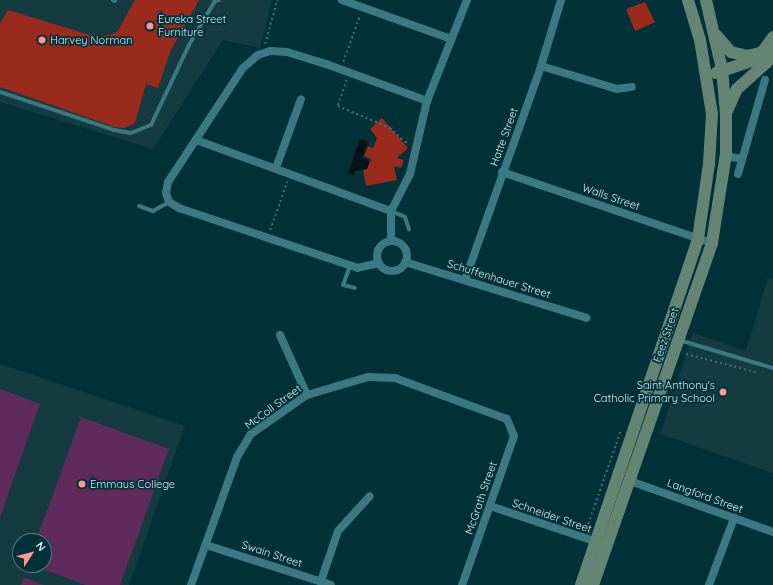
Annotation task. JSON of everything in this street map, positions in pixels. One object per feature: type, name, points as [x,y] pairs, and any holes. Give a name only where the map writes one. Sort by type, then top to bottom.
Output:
[{"type":"main road","name":"Feez Street","points":[[593,585],[601,544],[665,335],[698,239],[709,164],[712,114],[706,78],[688,0]]},
{"type":"main road","name":"Feez Street","points":[[581,585],[630,481],[712,243],[726,156],[726,114],[723,74],[716,35],[706,0]]},
{"type":"main road","points":[[716,35],[731,52],[754,55],[768,51]]},
{"type":"main road","points":[[726,114],[737,89],[767,62],[768,51],[773,37]]},
{"type":"main road","points":[[706,78],[723,74],[744,65],[768,51]]},
{"type":"main road","points":[[723,74],[754,74]]},
{"type":"street","points":[[342,0],[450,38]]},
{"type":"street","points":[[391,241],[391,211],[410,174],[427,101],[450,38],[466,0]]},
{"type":"street","name":"Hatte Street","points":[[465,280],[502,172],[542,66],[561,0]]},
{"type":"street","points":[[391,241],[404,248],[405,262],[399,269],[390,271],[379,263],[358,268],[267,238],[169,202],[166,193],[168,182],[243,68],[250,60],[264,53],[287,52],[341,69],[427,101]]},
{"type":"street","points":[[542,66],[617,89],[632,87]]},
{"type":"street","points":[[738,174],[765,80]]},
{"type":"street","points":[[276,168],[300,99]]},
{"type":"street","points":[[196,140],[391,211]]},
{"type":"street","points":[[726,156],[742,159]]},
{"type":"street","name":"Walls Street","points":[[502,172],[712,243]]},
{"type":"street","points":[[379,263],[379,249],[391,241]]},
{"type":"street","name":"Schuffenhauer Street","points":[[405,262],[587,318]]},
{"type":"street","points":[[280,335],[307,394]]},
{"type":"street","name":"McColl Street","points":[[191,585],[237,457],[251,434],[307,394],[368,377],[395,378],[507,419]]},
{"type":"street","name":"McGrath Street","points":[[462,585],[514,436],[507,419]]},
{"type":"street","name":"Langford Street","points":[[630,481],[773,532]]},
{"type":"street","points":[[321,582],[338,531],[370,496]]},
{"type":"street","name":"Schneider Street","points":[[490,506],[601,544]]},
{"type":"street","points":[[709,585],[734,518]]},
{"type":"street","name":"Swain Street","points":[[206,545],[331,585]]},
{"type":"lane","points":[[0,92],[114,130],[131,133],[151,125],[189,45],[215,1],[219,0]]},
{"type":"lane","points":[[139,206],[153,211],[169,202]]},
{"type":"lane","points":[[391,211],[405,217],[410,229]]},
{"type":"lane","points":[[350,265],[343,285],[356,288]]},
{"type":"lane","points":[[665,335],[773,368]]},
{"type":"path","points":[[264,53],[277,0]]},
{"type":"path","points":[[341,69],[363,7]]},
{"type":"path","points":[[349,73],[338,106],[390,128],[405,142],[417,142]]},
{"type":"path","points":[[267,238],[290,173]]},
{"type":"path","points":[[682,354],[688,353],[759,373]]},
{"type":"shaded area","points":[[0,0],[272,0],[260,48],[223,40],[153,149],[0,102]]},
{"type":"shaded area","points":[[360,139],[368,142],[362,158],[369,161],[368,169],[355,171],[354,175],[348,173]]},
{"type":"shaded area","name":"Saint Anthony's Catholic Primary School","points":[[768,277],[773,279],[773,473],[660,434],[693,333],[746,351]]},
{"type":"shaded area","name":"Emmaus College","points":[[0,364],[185,426],[129,585],[0,585]]},
{"type":"shaded area","points":[[0,389],[40,404],[0,517]]},
{"type":"shaded area","points":[[81,417],[169,449],[120,585],[86,585],[52,573],[52,533],[39,533]]},
{"type":"shaded area","points":[[23,577],[44,585],[21,585]]},
{"type":"building","points":[[135,0],[199,0],[170,52],[158,88],[146,84],[135,123],[124,128],[115,127],[0,87],[0,23],[8,10],[100,38],[117,32]]},
{"type":"building","points":[[645,2],[655,22],[635,31],[626,9]]},
{"type":"building","points":[[382,118],[408,148],[397,158],[404,160],[401,168],[394,166],[397,180],[366,186],[363,170],[367,169],[371,159],[364,156],[368,146],[373,148],[377,138],[370,129]]},
{"type":"place","name":"Eureka Street Furniture","points":[[150,26]]},
{"type":"place","name":"Harvey Norman","points":[[42,40]]},
{"type":"place","name":"Saint Anthony's Catholic Primary School","points":[[723,392]]},
{"type":"place","name":"Emmaus College","points":[[82,484]]}]
